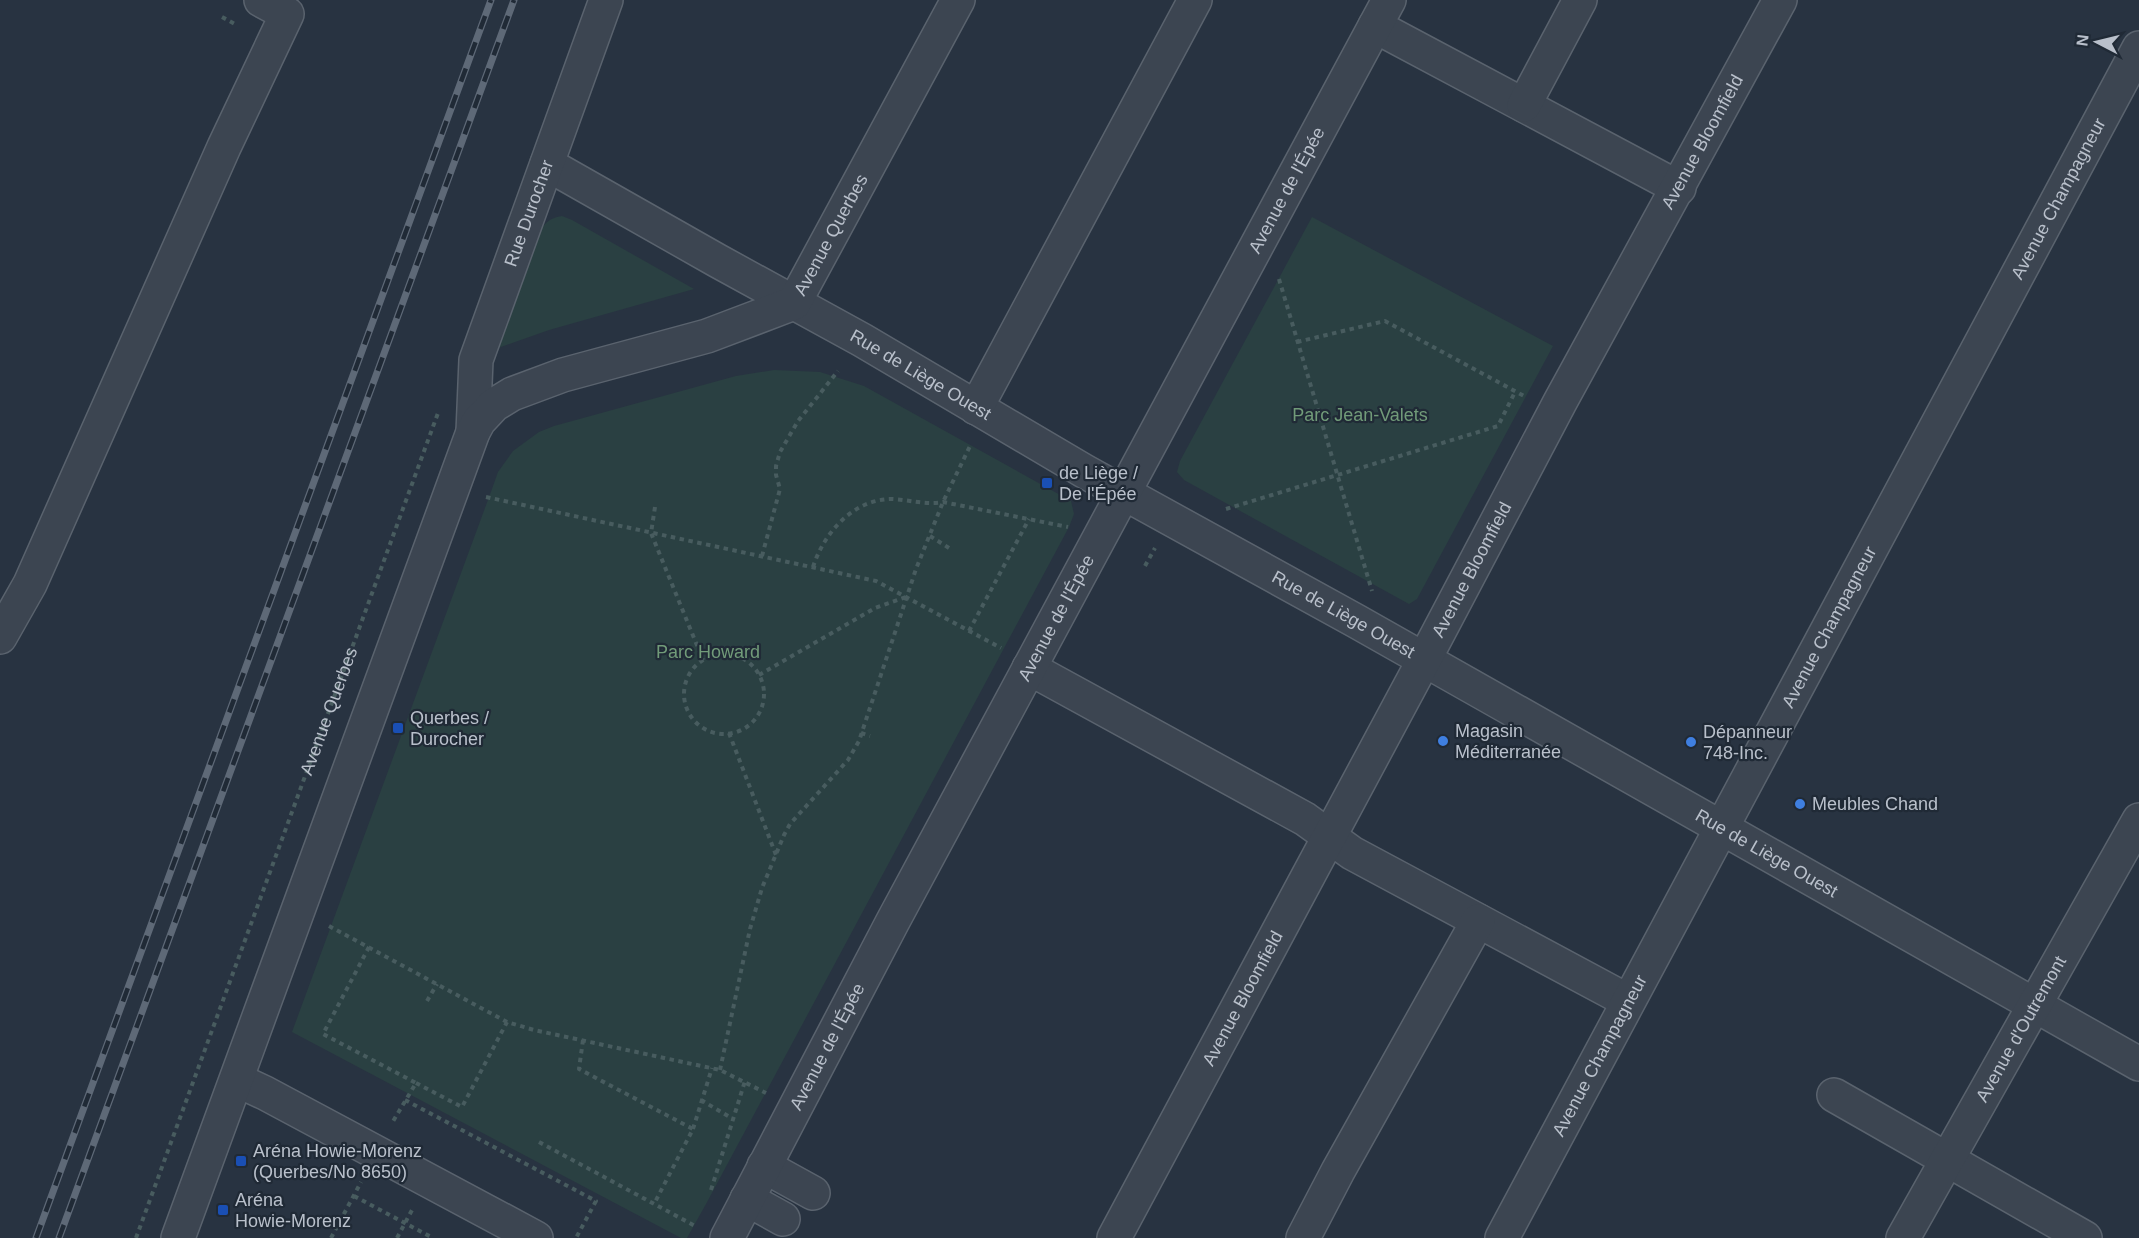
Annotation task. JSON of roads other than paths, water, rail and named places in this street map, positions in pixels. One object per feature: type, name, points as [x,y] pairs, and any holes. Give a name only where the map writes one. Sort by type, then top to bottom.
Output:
[{"type":"street","name":"Rue Durocher","points":[[473,432],[476,360],[606,0]]},
{"type":"street","name":"Avenue Querbes","points":[[473,432],[486,413],[512,394],[563,375],[707,336],[794,303],[958,0]]},
{"type":"street","points":[[976,408],[1195,0]]},
{"type":"street","points":[[1524,105],[1580,0]]},
{"type":"street","name":"Avenue Bloomfield","points":[[1114,1238],[1560,402],[1780,0]]},
{"type":"street","points":[[0,637],[30,584],[224,147],[274,7]]},
{"type":"street","points":[[1382,13],[1524,105],[1679,188]]},
{"type":"street","name":"Avenue de l'Épée","points":[[714,1229],[747,1199],[1019,660],[1123,492],[1382,13]]},
{"type":"street","name":"Avenue Champagneur","points":[[1502,1238],[2139,48]]},
{"type":"street","name":"Rue de Liège Ouest","points":[[547,164],[862,340],[1084,471],[1424,660],[2139,1064]]},
{"type":"street","points":[[178,1238],[473,432]]},
{"type":"street","points":[[1019,660],[1305,819],[1352,853],[1628,1001]]},
{"type":"street","name":"Avenue d'Outremont","points":[[1903,1238],[2139,820]]},
{"type":"street","points":[[1303,1238],[1478,921]]},
{"type":"street","points":[[237,1080],[536,1238]]},
{"type":"street","points":[[1834,1095],[2085,1238]]},
{"type":"street","points":[[764,1166],[813,1193]]},
{"type":"street","points":[[747,1199],[783,1219]]},
{"type":"railway","points":[[36,1238],[491,0]]},
{"type":"railway","points":[[59,1238],[514,0]]},
{"type":"place","name":"de Liège / De l'Épée","points":[[1047,483]]},
{"type":"place","name":"Querbes / Durocher","points":[[398,728]]},
{"type":"place","name":"Magasin Méditerranée","points":[[1443,741]]},
{"type":"place","name":"Dépanneur 748-Inc.","points":[[1691,742]]},
{"type":"place","name":"Meubles Chand","points":[[1800,804]]},
{"type":"place","name":"Aréna Howie-Morenz (Querbes/No 8650)","points":[[241,1161]]},
{"type":"place","name":"Aréna Howie-Morenz","points":[[223,1210]]},
{"type":"park label","name":"Parc Jean-Valets","points":[[1360,415]]},
{"type":"park label","name":"Parc Howard","points":[[708,652]]}]
